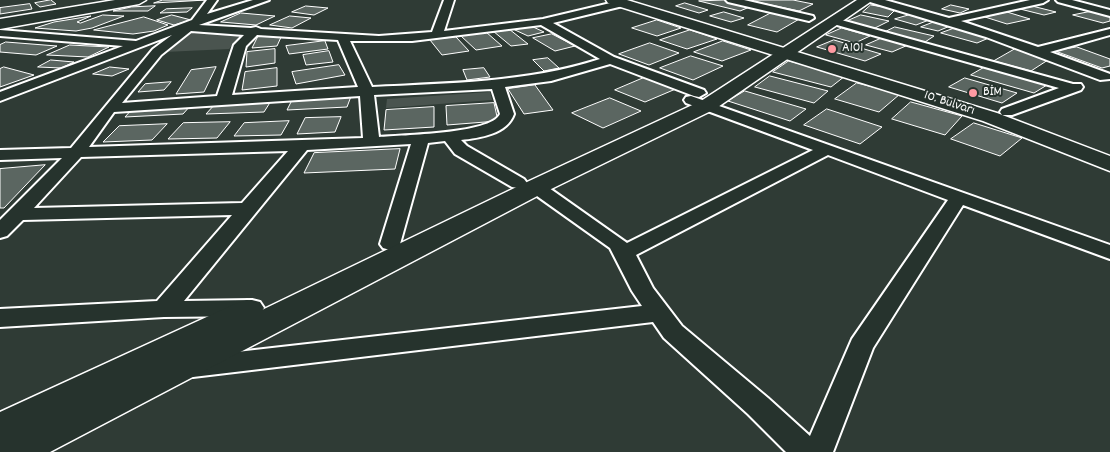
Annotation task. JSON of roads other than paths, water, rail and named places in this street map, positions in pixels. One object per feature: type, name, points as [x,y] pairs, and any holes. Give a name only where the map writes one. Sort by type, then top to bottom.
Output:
[{"type":"main road","points":[[0,18],[102,0]]},
{"type":"main road","points":[[0,24],[139,0]]},
{"type":"main road","points":[[11,452],[527,185],[699,99],[780,47],[827,13],[866,0]]},
{"type":"main road","points":[[622,1],[780,47]]},
{"type":"main road","name":"10. Bulvarı","points":[[780,47],[1007,112],[1110,151]]},
{"type":"main road","name":"10. Bulvarı","points":[[780,47],[990,117],[1110,164]]},
{"type":"main road","points":[[0,431],[390,244],[527,185]]},
{"type":"street","points":[[7,222],[75,154],[110,108],[157,52],[192,25],[212,0]]},
{"type":"street","points":[[0,97],[227,10],[264,0]]},
{"type":"street","points":[[437,35],[449,0]]},
{"type":"street","points":[[873,0],[948,21],[1108,76]]},
{"type":"street","points":[[948,21],[1043,0]]},
{"type":"street","points":[[1061,0],[1110,12]]},
{"type":"street","points":[[192,25],[379,39],[437,35],[543,22],[622,1]]},
{"type":"street","points":[[739,1],[827,13],[925,45],[1073,88]]},
{"type":"street","points":[[911,10],[922,4]]},
{"type":"street","points":[[543,22],[610,60],[699,99],[958,198],[1110,252]]},
{"type":"street","points":[[222,101],[240,45],[256,30]]},
{"type":"street","points":[[1039,51],[1110,32]]},
{"type":"street","points":[[0,33],[139,43]]},
{"type":"street","points":[[0,43],[23,36]]},
{"type":"street","points":[[342,37],[367,91],[371,143]]},
{"type":"street","points":[[110,108],[367,91],[498,86],[567,74],[610,60]]},
{"type":"street","points":[[1007,112],[1108,76]]},
{"type":"street","points":[[0,155],[302,146],[371,143],[451,136],[477,132],[504,121],[507,114],[498,86]]},
{"type":"street","points":[[451,136],[454,143],[461,150],[527,185],[617,244],[624,253],[643,291],[673,332],[758,406],[806,452]]},
{"type":"street","points":[[390,244],[421,139]]},
{"type":"street","points":[[164,309],[302,146]]},
{"type":"street","points":[[624,253],[827,149]]},
{"type":"street","points":[[818,452],[861,346],[958,198]]},
{"type":"street","points":[[7,222],[248,209]]},
{"type":"street","points":[[0,318],[164,309],[256,308]]},
{"type":"street","points":[[176,368],[658,313]]},
{"type":"place","name":"A101","points":[[832,49]]},
{"type":"place","name":"BİM","points":[[973,93]]}]
